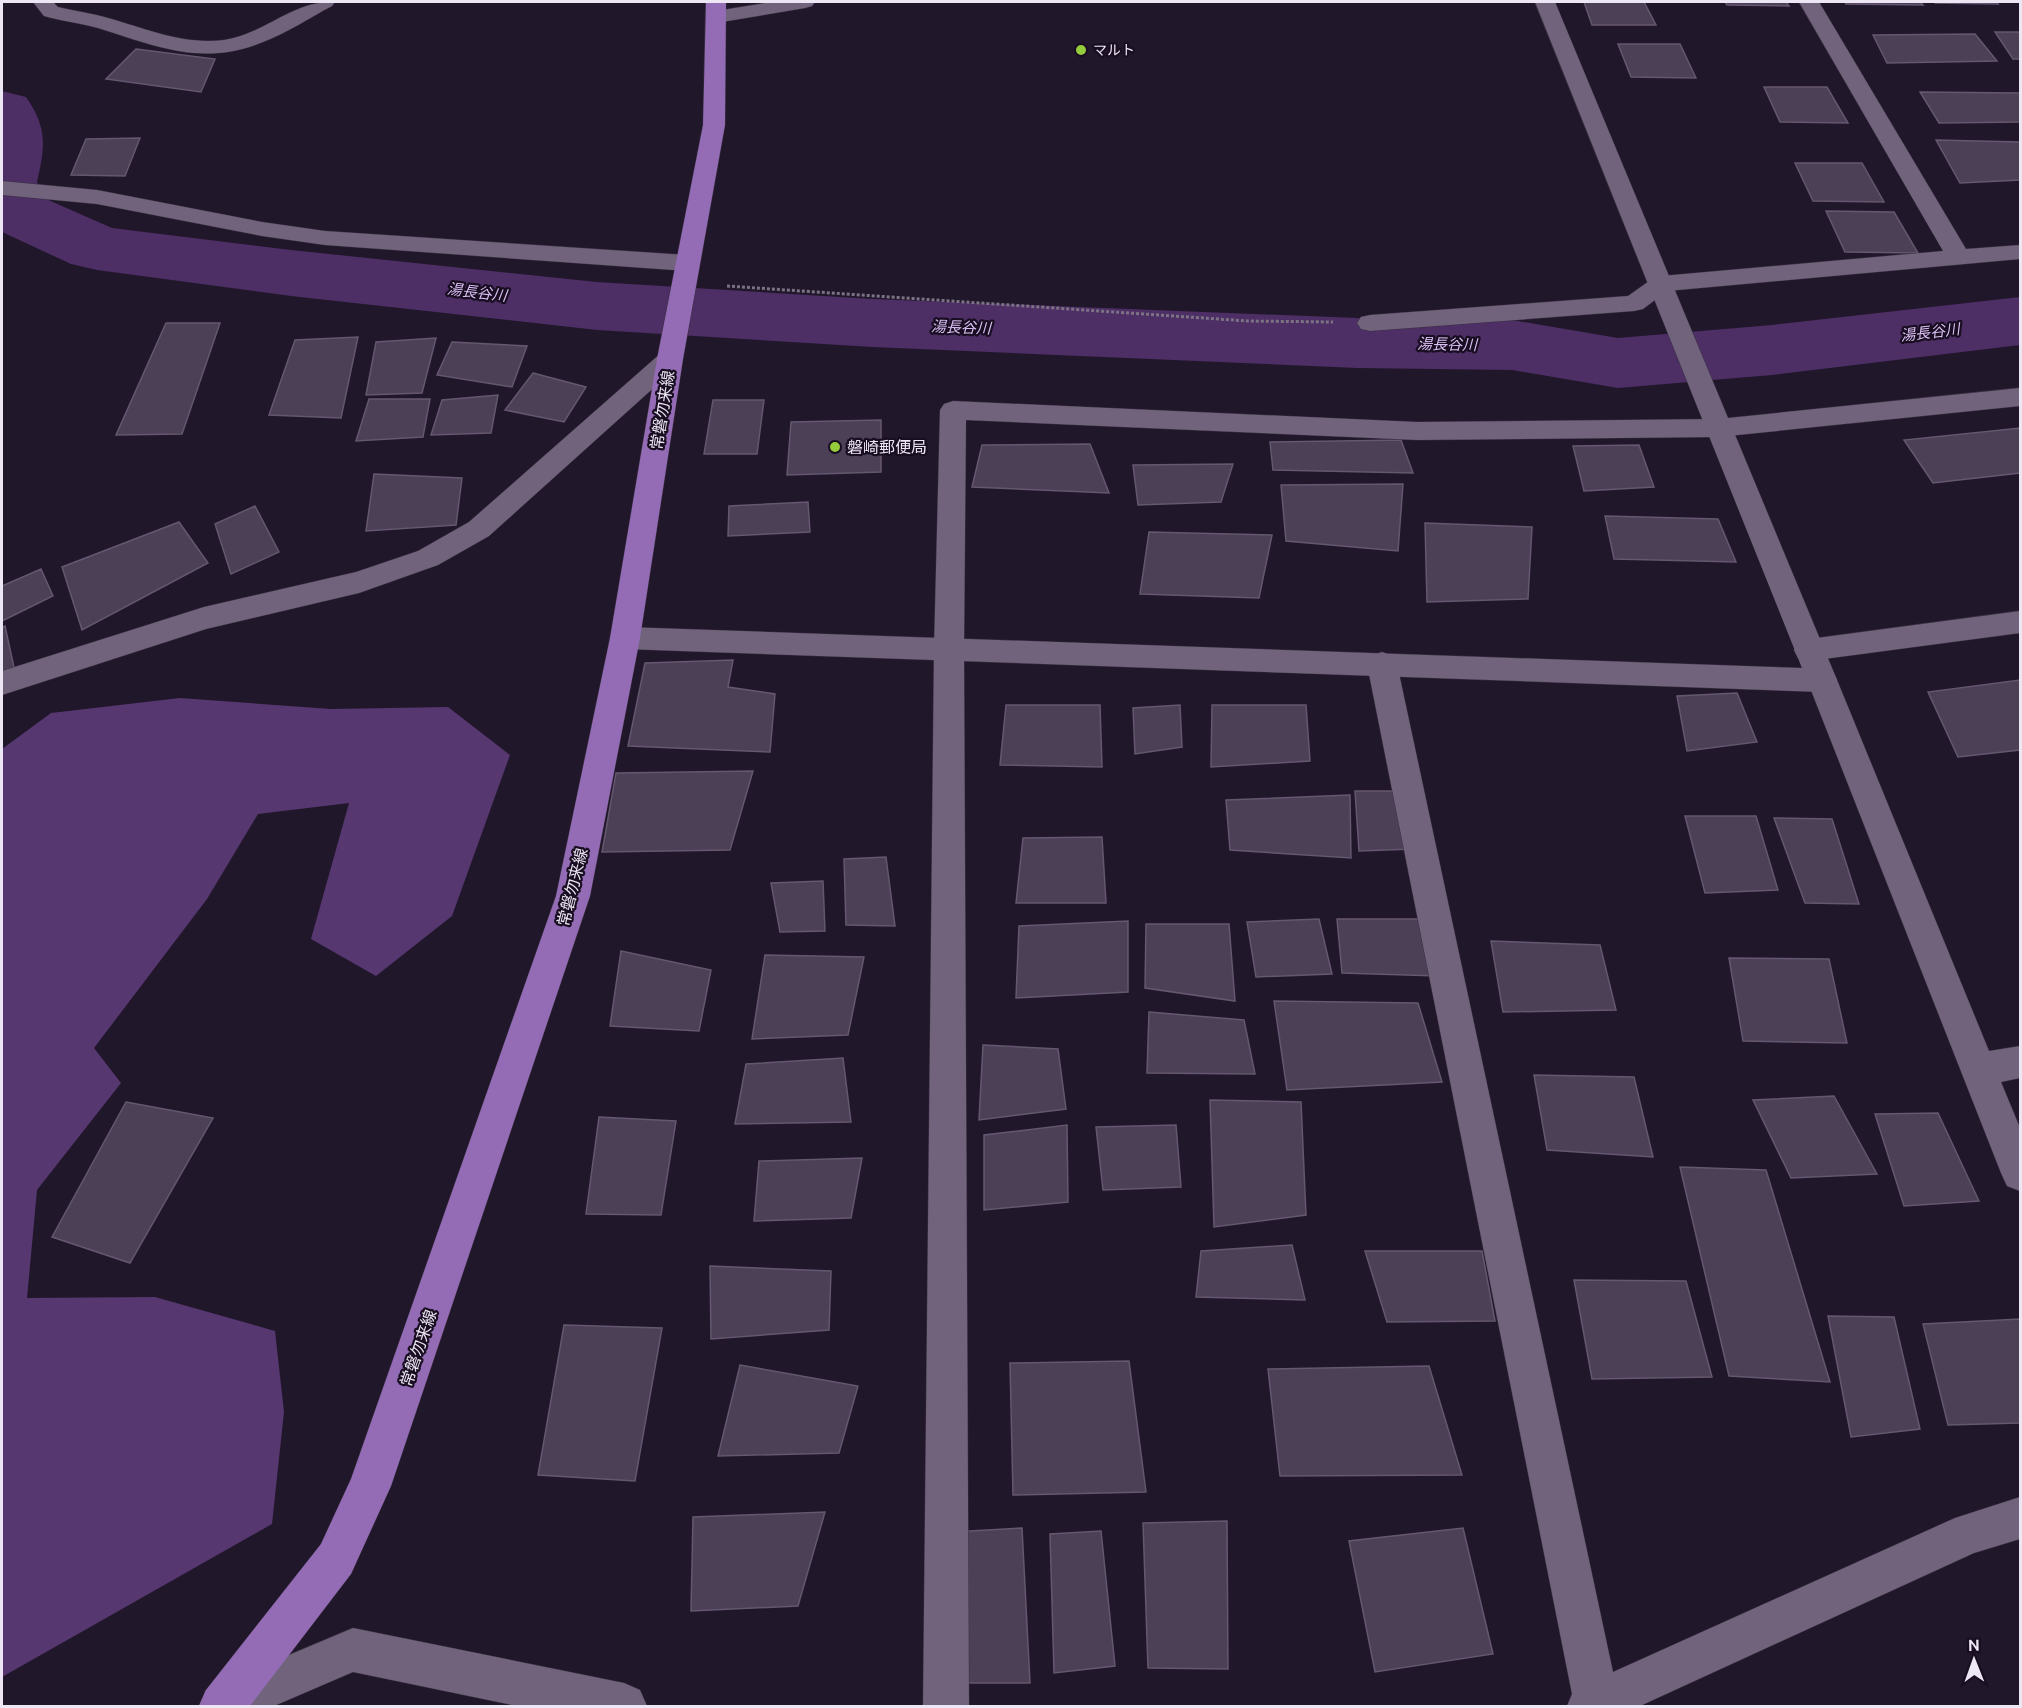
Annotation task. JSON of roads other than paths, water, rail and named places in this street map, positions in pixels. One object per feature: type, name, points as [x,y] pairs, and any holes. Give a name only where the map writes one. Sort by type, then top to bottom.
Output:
[{"type":"main road","name":"常磐勿来線","points":[[222,1707],[336,1559],[370,1486],[573,896],[625,638],[672,347],[714,125],[716,9]]},
{"type":"street","points":[[43,2],[51,12],[99,22],[171,45],[203,47],[226,46],[255,38],[325,2]]},
{"type":"street","points":[[716,9],[805,2]]},
{"type":"street","points":[[1545,2],[1816,665],[2020,1173]]},
{"type":"street","points":[[1809,2],[1960,259]]},
{"type":"street","points":[[2,188],[97,197],[262,229],[325,238],[684,280]]},
{"type":"street","points":[[1370,323],[1634,303],[1661,284],[2020,252]]},
{"type":"street","points":[[2,683],[204,618],[359,582],[428,558],[479,529],[672,347]]},
{"type":"street","points":[[945,1707],[949,649],[953,410],[1417,431],[1718,428],[2020,397]]},
{"type":"street","points":[[625,638],[1382,664],[1816,665],[2020,622]]},
{"type":"street","points":[[1382,664],[1594,1705],[1971,1533],[2020,1518]]},
{"type":"street","points":[[1978,1069],[2020,1062]]},
{"type":"street","points":[[222,1707],[352,1650],[624,1707]]},
{"type":"waterway","name":"湯長谷川","points":[[2,111],[11,147],[2,182],[18,213],[97,248],[291,273],[597,306],[873,323],[1357,343],[1512,345],[1618,363],[1772,350],[2020,321]]},
{"type":"place","name":"マルト","points":[[1081,50]]},
{"type":"place","name":"磐崎郵便局","points":[[835,447]]}]
